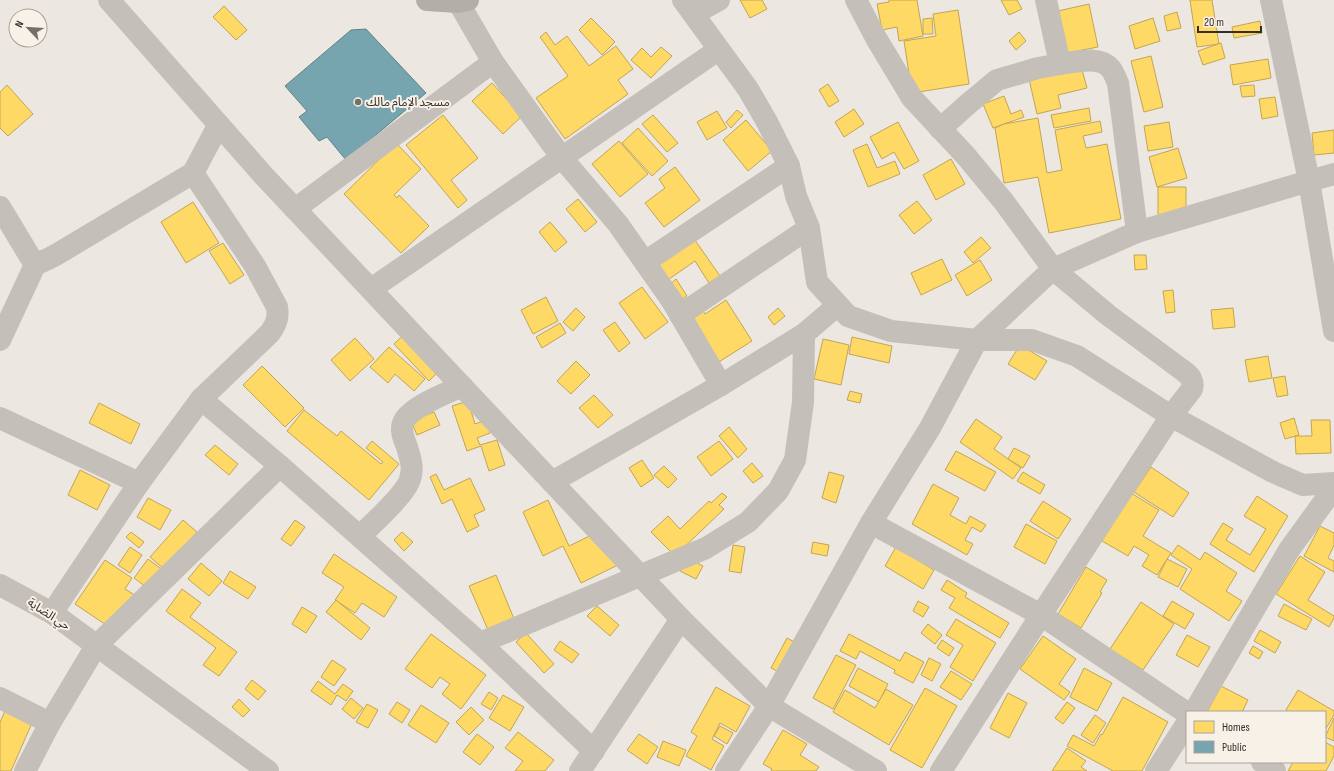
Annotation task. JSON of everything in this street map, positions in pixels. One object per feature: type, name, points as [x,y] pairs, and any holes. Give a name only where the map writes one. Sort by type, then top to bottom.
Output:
[{"type":"main road","points":[[427,0],[461,1]]},
{"type":"street","points":[[109,0],[218,126],[681,619],[769,706],[876,771]]},
{"type":"street","points":[[720,0],[689,7],[718,50],[748,89],[767,122],[789,166],[796,196],[809,228],[817,282],[848,316],[891,331],[977,340],[1032,340],[1077,356],[1171,416],[1273,472],[1303,485],[1334,483]]},
{"type":"street","points":[[856,0],[876,38],[912,98],[966,156],[1004,202],[1053,269],[1108,315],[1190,377],[1193,384],[1192,389],[1171,416],[941,771]]},
{"type":"street","points":[[1046,0],[1060,64]]},
{"type":"street","points":[[1271,0],[1309,181],[1334,331]]},
{"type":"street","points":[[461,1],[494,62],[562,158],[618,224],[672,301],[722,385]]},
{"type":"street","points":[[371,289],[718,50]]},
{"type":"street","points":[[940,129],[998,80],[1038,68],[1060,64],[1091,61],[1104,62],[1112,70],[1118,83],[1137,232]]},
{"type":"street","points":[[295,209],[494,62]]},
{"type":"street","points":[[0,340],[35,265],[54,256],[193,173],[218,126]]},
{"type":"street","points":[[644,262],[789,166]]},
{"type":"street","points":[[52,613],[139,483],[201,399],[270,333],[279,314],[277,307],[254,266],[193,173]]},
{"type":"street","points":[[726,771],[769,706],[871,523],[930,428],[977,340],[1053,269],[1137,232],[1334,174]]},
{"type":"street","points":[[0,207],[35,265]]},
{"type":"street","points":[[680,314],[809,228]]},
{"type":"street","points":[[552,482],[722,385],[804,334],[838,305]]},
{"type":"street","points":[[480,643],[706,548],[748,522],[778,491],[795,460],[804,402],[804,334]]},
{"type":"street","points":[[360,536],[397,498],[410,480],[413,466],[402,434],[403,424],[407,416],[418,408],[462,386]]},
{"type":"street","points":[[201,399],[280,466],[480,643],[594,751]]},
{"type":"street","points":[[0,418],[139,483]]},
{"type":"street","points":[[25,771],[50,723],[96,646],[280,466]]},
{"type":"street","points":[[1195,711],[1289,550],[1334,488]]},
{"type":"street","points":[[871,523],[1041,615],[1186,712]]},
{"type":"street","name":"حي الضاية","points":[[0,585],[52,613],[258,768]]},
{"type":"street","points":[[580,771],[681,619]]},
{"type":"street","points":[[0,698],[50,723]]},
{"type":"street","points":[[1156,771],[1186,724]]},
{"type":"street","points":[[1263,763],[1275,771]]},
{"type":"building: Homes","points":[[740,0],[762,0],[767,9],[750,18]]},
{"type":"building: Homes","points":[[889,0],[917,0],[923,36],[899,41],[897,27],[882,30],[877,4],[889,2]]},
{"type":"building: Homes","points":[[1001,0],[1017,0],[1022,9],[1009,15]]},
{"type":"building: Homes","points":[[1190,0],[1212,0],[1219,44],[1197,47]]},
{"type":"building: Homes","points":[[1089,4],[1098,47],[1067,53],[1058,11]]},
{"type":"building: Homes","points":[[224,6],[247,30],[236,40],[213,17]]},
{"type":"building: Homes","points":[[958,10],[969,84],[912,93],[904,41],[936,36],[933,14]]},
{"type":"building: Homes","points":[[1177,12],[1181,28],[1167,31],[1164,16]]},
{"type":"building: Homes","points":[[591,18],[615,42],[602,55],[579,30]]},
{"type":"building: Homes","points":[[932,18],[933,34],[923,34],[923,19]]},
{"type":"building: Homes","points":[[1153,18],[1160,41],[1135,49],[1129,26]]},
{"type":"building: Homes","points":[[1260,21],[1262,33],[1234,38],[1232,27]]},
{"type":"building: Homes","points":[[546,32],[555,45],[567,36],[589,66],[616,46],[633,69],[618,80],[628,94],[565,139],[536,98],[568,76],[540,37]]},
{"type":"building: Homes","points":[[1019,32],[1026,41],[1016,50],[1009,41]]},
{"type":"building: Homes","points":[[1221,43],[1225,58],[1203,65],[1198,51]]},
{"type":"building: Homes","points":[[661,47],[672,56],[651,78],[631,60],[642,48],[651,57]]},
{"type":"building: Homes","points":[[1151,56],[1163,107],[1144,112],[1131,61]]},
{"type":"building: Homes","points":[[1268,59],[1271,78],[1233,85],[1230,65]]},
{"type":"building: Homes","points":[[1081,66],[1087,88],[1058,95],[1061,108],[1037,114],[1029,79]]},
{"type":"building: Homes","points":[[492,83],[522,116],[503,134],[472,101]]},
{"type":"building: Homes","points":[[828,84],[839,101],[829,107],[819,90]]},
{"type":"building: Homes","points":[[7,85],[33,114],[8,136],[0,128],[0,92]]},
{"type":"building: Homes","points":[[1254,85],[1255,96],[1242,97],[1240,86]]},
{"type":"building: Homes","points":[[1004,96],[1011,114],[1021,110],[1024,117],[993,128],[983,104]]},
{"type":"building: Homes","points":[[1275,97],[1278,116],[1262,119],[1259,99]]},
{"type":"building: Homes","points":[[1089,108],[1091,121],[1054,128],[1051,115]]},
{"type":"building: Homes","points":[[854,109],[864,124],[844,137],[835,122]]},
{"type":"building: Homes","points":[[737,110],[743,115],[731,128],[726,122]]},
{"type":"building: Homes","points":[[717,111],[727,128],[707,140],[697,122]]},
{"type":"building: Homes","points":[[443,115],[478,158],[451,180],[467,200],[458,208],[406,145]]},
{"type":"building: Homes","points":[[653,115],[678,143],[667,152],[642,124]]},
{"type":"building: Homes","points":[[1038,118],[1047,173],[1062,170],[1055,130],[1100,121],[1102,132],[1083,136],[1086,148],[1107,144],[1121,219],[1049,233],[1038,177],[1004,183],[995,128],[1004,124]]},
{"type":"building: Homes","points":[[746,120],[772,151],[748,171],[723,140]]},
{"type":"building: Homes","points":[[898,122],[919,161],[904,169],[894,152],[882,159],[870,137]]},
{"type":"building: Homes","points":[[1169,122],[1173,147],[1148,151],[1144,126]]},
{"type":"building: Homes","points":[[638,128],[668,161],[652,176],[622,143]]},
{"type":"building: Homes","points":[[1334,130],[1334,153],[1314,155],[1312,133]]},
{"type":"building: Homes","points":[[619,141],[648,174],[620,197],[592,164]]},
{"type":"building: Homes","points":[[396,143],[421,169],[394,195],[397,198],[399,195],[429,226],[401,253],[344,194]]},
{"type":"building: Homes","points":[[867,144],[877,168],[895,161],[900,174],[868,187],[853,150]]},
{"type":"building: Homes","points":[[1178,148],[1187,178],[1157,187],[1149,157]]},
{"type":"building: Homes","points":[[951,159],[965,184],[936,200],[923,175]]},
{"type":"building: Homes","points":[[675,167],[700,200],[664,227],[645,203],[665,188],[659,179]]},
{"type":"building: Homes","points":[[1158,187],[1186,187],[1186,214],[1158,215]]},
{"type":"building: Homes","points":[[578,199],[597,222],[585,232],[566,209]]},
{"type":"building: Homes","points":[[917,201],[932,220],[914,234],[899,215]]},
{"type":"building: Homes","points":[[193,202],[219,243],[186,263],[161,222]]},
{"type":"building: Homes","points":[[550,222],[567,242],[555,252],[539,232]]},
{"type":"building: Homes","points":[[690,233],[720,276],[709,283],[695,261],[662,284],[647,263]]},
{"type":"building: Homes","points":[[981,237],[991,248],[973,263],[964,252]]},
{"type":"building: Homes","points":[[223,243],[244,275],[230,284],[209,251]]},
{"type":"building: Homes","points":[[1134,255],[1146,255],[1147,269],[1135,270]]},
{"type":"building: Homes","points":[[942,259],[952,280],[921,295],[911,273]]},
{"type":"building: Homes","points":[[980,260],[992,280],[967,296],[955,275]]},
{"type":"building: Homes","points":[[676,279],[687,296],[678,302],[668,286]]},
{"type":"building: Homes","points":[[642,287],[668,322],[645,339],[619,303]]},
{"type":"building: Homes","points":[[1173,290],[1175,312],[1166,313],[1163,291]]},
{"type":"building: Homes","points":[[546,297],[558,321],[533,334],[521,310]]},
{"type":"building: Homes","points":[[726,300],[752,341],[714,365],[683,314],[699,304],[705,314]]},
{"type":"building: Homes","points":[[576,308],[585,317],[573,331],[563,322]]},
{"type":"building: Homes","points":[[778,308],[785,316],[774,325],[768,317]]},
{"type":"building: Homes","points":[[1233,308],[1235,327],[1213,329],[1211,310]]},
{"type":"building: Homes","points":[[615,322],[630,343],[619,352],[603,330]]},
{"type":"building: Homes","points":[[560,323],[566,333],[542,348],[536,337]]},
{"type":"building: Homes","points":[[415,324],[450,360],[429,381],[394,344]]},
{"type":"building: Homes","points":[[852,337],[892,346],[889,363],[849,354]]},
{"type":"building: Homes","points":[[355,338],[374,359],[350,381],[331,360]]},
{"type":"building: Homes","points":[[823,339],[849,345],[841,385],[814,379]]},
{"type":"building: Homes","points":[[1020,345],[1047,361],[1035,380],[1008,364]]},
{"type":"building: Homes","points":[[389,347],[425,379],[414,391],[395,374],[388,383],[370,367]]},
{"type":"building: Homes","points":[[1268,356],[1272,378],[1249,382],[1245,360]]},
{"type":"building: Homes","points":[[576,361],[590,375],[571,394],[557,381]]},
{"type":"building: Homes","points":[[262,366],[304,408],[285,427],[243,385]]},
{"type":"building: Homes","points":[[1285,376],[1288,395],[1277,397],[1273,378]]},
{"type":"building: Homes","points":[[850,391],[862,394],[860,403],[847,400]]},
{"type":"building: Homes","points":[[594,395],[613,415],[598,428],[579,408]]},
{"type":"building: Homes","points":[[468,401],[475,424],[486,420],[490,433],[477,438],[480,445],[497,440],[505,465],[489,471],[481,446],[467,451],[452,406]]},
{"type":"building: Homes","points":[[99,403],[140,424],[131,444],[89,423]]},
{"type":"building: Homes","points":[[304,410],[337,436],[341,431],[381,464],[383,462],[366,448],[372,441],[399,464],[369,500],[287,431]]},
{"type":"building: Homes","points":[[434,412],[440,425],[417,435],[411,421]]},
{"type":"building: Homes","points":[[1294,418],[1299,435],[1285,439],[1280,423]]},
{"type":"building: Homes","points":[[976,419],[1002,437],[994,449],[1021,468],[1013,479],[960,442]]},
{"type":"building: Homes","points":[[1311,420],[1330,420],[1331,453],[1296,454],[1295,436],[1312,436]]},
{"type":"building: Homes","points":[[729,427],[747,449],[738,458],[719,436]]},
{"type":"building: Homes","points":[[719,441],[733,459],[711,476],[697,457]]},
{"type":"building: Homes","points":[[215,445],[238,464],[229,475],[205,455]]},
{"type":"building: Homes","points":[[1014,448],[1030,456],[1023,468],[1008,459]]},
{"type":"building: Homes","points":[[956,451],[996,472],[985,491],[945,470]]},
{"type":"building: Homes","points":[[642,460],[654,478],[641,487],[629,468]]},
{"type":"building: Homes","points":[[752,463],[763,476],[753,483],[743,471]]},
{"type":"building: Homes","points":[[664,466],[677,479],[668,488],[654,475]]},
{"type":"building: Homes","points":[[1151,467],[1189,493],[1173,517],[1134,492]]},
{"type":"building: Homes","points":[[80,470],[110,485],[97,510],[68,495]]},
{"type":"building: Homes","points":[[829,472],[844,476],[836,503],[822,498]]},
{"type":"building: Homes","points":[[1023,472],[1045,485],[1040,494],[1017,481]]},
{"type":"building: Homes","points":[[436,474],[444,490],[470,478],[485,510],[474,515],[479,526],[467,532],[452,499],[442,504],[430,477]]},
{"type":"building: Homes","points":[[933,484],[959,498],[950,515],[966,524],[970,516],[986,525],[981,532],[972,527],[965,540],[973,544],[967,555],[912,524]]},
{"type":"building: Homes","points":[[722,493],[727,497],[719,505],[724,509],[675,556],[651,532],[668,516],[680,529],[709,501],[711,503]]},
{"type":"building: Homes","points":[[1131,493],[1159,510],[1143,536],[1171,553],[1157,575],[1142,566],[1149,555],[1134,546],[1128,556],[1102,541]]},
{"type":"building: Homes","points":[[1257,496],[1288,516],[1254,572],[1210,544],[1223,523],[1233,529],[1226,540],[1250,555],[1266,529],[1244,516]]},
{"type":"building: Homes","points":[[148,498],[171,510],[160,530],[137,517]]},
{"type":"building: Homes","points":[[548,500],[569,546],[606,528],[622,563],[581,583],[563,546],[543,556],[523,512]]},
{"type":"building: Homes","points":[[1043,501],[1071,519],[1058,539],[1030,521]]},
{"type":"building: Homes","points":[[183,520],[197,532],[164,569],[150,557]]},
{"type":"building: Homes","points":[[295,520],[305,527],[291,546],[281,539]]},
{"type":"building: Homes","points":[[1026,524],[1057,541],[1045,564],[1014,547]]},
{"type":"building: Homes","points":[[1320,526],[1334,533],[1334,545],[1328,558],[1334,561],[1334,572],[1304,556]]},
{"type":"building: Homes","points":[[131,532],[144,542],[139,548],[126,537]]},
{"type":"building: Homes","points":[[402,532],[413,542],[404,551],[394,540]]},
{"type":"building: Homes","points":[[813,542],[829,545],[827,556],[811,553]]},
{"type":"building: Homes","points":[[733,545],[745,547],[741,573],[729,571]]},
{"type":"building: Homes","points":[[1178,545],[1200,560],[1205,552],[1237,573],[1226,591],[1242,601],[1229,621],[1180,589],[1192,569],[1171,555]]},
{"type":"building: Homes","points":[[130,547],[142,555],[130,573],[118,565]]},
{"type":"building: Homes","points":[[896,547],[934,570],[923,589],[885,566]]},
{"type":"building: Homes","points":[[334,554],[397,597],[384,617],[362,603],[355,613],[335,600],[344,587],[322,573]]},
{"type":"building: Homes","points":[[1300,556],[1325,572],[1308,600],[1334,616],[1329,627],[1276,594]]},
{"type":"building: Homes","points":[[687,558],[703,566],[696,579],[680,571]]},
{"type":"building: Homes","points":[[148,559],[164,571],[150,590],[134,578]]},
{"type":"building: Homes","points":[[1167,559],[1187,569],[1178,587],[1158,577]]},
{"type":"building: Homes","points":[[105,560],[132,578],[125,589],[141,599],[118,633],[75,604]]},
{"type":"building: Homes","points":[[201,563],[222,581],[209,596],[188,579]]},
{"type":"building: Homes","points":[[1086,567],[1107,580],[1100,592],[1102,593],[1081,628],[1058,614]]},
{"type":"building: Homes","points":[[230,571],[256,587],[248,599],[223,583]]},
{"type":"building: Homes","points":[[496,575],[514,619],[488,630],[469,586]]},
{"type":"building: Homes","points":[[947,580],[967,593],[965,597],[1009,623],[1000,638],[949,608],[955,598],[941,590]]},
{"type":"building: Homes","points":[[182,589],[201,603],[190,617],[237,652],[219,676],[203,665],[216,648],[166,611]]},
{"type":"building: Homes","points":[[336,600],[370,628],[361,640],[326,612]]},
{"type":"building: Homes","points":[[918,601],[929,607],[923,617],[913,611]]},
{"type":"building: Homes","points":[[1172,601],[1194,614],[1185,629],[1163,616]]},
{"type":"building: Homes","points":[[1141,602],[1174,624],[1143,670],[1110,649]]},
{"type":"building: Homes","points":[[1284,604],[1312,619],[1306,630],[1278,616]]},
{"type":"building: Homes","points":[[597,606],[619,625],[610,636],[587,616]]},
{"type":"building: Homes","points":[[302,607],[317,616],[306,633],[292,624]]},
{"type":"building: Homes","points":[[956,619],[996,643],[973,681],[950,667],[963,645],[946,635]]},
{"type":"building: Homes","points":[[928,624],[942,635],[935,644],[921,633]]},
{"type":"building: Homes","points":[[1260,630],[1281,642],[1275,653],[1254,641]]},
{"type":"building: Homes","points":[[526,633],[554,664],[544,673],[516,642]]},
{"type":"building: Homes","points":[[431,634],[486,675],[461,709],[442,694],[450,684],[440,677],[432,688],[405,669]]},
{"type":"building: Homes","points":[[849,634],[900,661],[905,652],[924,662],[913,683],[894,673],[895,670],[860,651],[856,659],[840,651]]},
{"type":"building: Homes","points":[[1187,635],[1210,647],[1198,667],[1176,655]]},
{"type":"building: Homes","points":[[1043,636],[1076,659],[1059,684],[1070,692],[1064,700],[1020,669]]},
{"type":"building: Homes","points":[[787,638],[800,645],[785,675],[771,668]]},
{"type":"building: Homes","points":[[942,640],[954,648],[949,656],[937,648]]},
{"type":"building: Homes","points":[[560,641],[579,654],[572,663],[554,650]]},
{"type":"building: Homes","points":[[1253,646],[1263,652],[1259,659],[1249,653]]},
{"type":"building: Homes","points":[[836,655],[856,665],[833,709],[813,698]]},
{"type":"building: Homes","points":[[929,658],[941,664],[932,681],[921,675]]},
{"type":"building: Homes","points":[[332,660],[346,669],[334,686],[321,677]]},
{"type":"building: Homes","points":[[858,668],[888,684],[879,702],[849,686]]},
{"type":"building: Homes","points":[[1084,668],[1112,683],[1097,711],[1070,697]]},
{"type":"building: Homes","points":[[951,671],[972,684],[961,700],[940,687]]},
{"type":"building: Homes","points":[[252,680],[266,691],[258,700],[245,689]]},
{"type":"building: Homes","points":[[318,681],[335,694],[343,684],[353,691],[346,701],[337,695],[331,705],[311,691]]},
{"type":"building: Homes","points":[[1221,686],[1248,700],[1242,711],[1208,711]]},
{"type":"building: Homes","points":[[716,687],[750,706],[736,732],[720,723],[712,739],[724,746],[711,770],[686,756],[697,736],[691,732]]},
{"type":"building: Homes","points":[[925,688],[957,706],[922,768],[890,750]]},
{"type":"building: Homes","points":[[886,689],[913,705],[889,745],[833,712],[845,690],[875,708]]},
{"type":"building: Homes","points":[[1298,690],[1334,711],[1334,715],[1326,728],[1326,711],[1286,710]]},
{"type":"building: Homes","points":[[489,692],[498,698],[491,710],[481,704]]},
{"type":"building: Homes","points":[[1008,693],[1027,703],[1009,738],[990,728]]},
{"type":"building: Homes","points":[[503,695],[524,707],[510,731],[489,718]]},
{"type":"building: Homes","points":[[1123,697],[1168,722],[1142,771],[1113,771],[1067,746],[1073,735],[1094,746],[1101,734],[1102,735]]},
{"type":"building: Homes","points":[[351,698],[363,708],[354,719],[342,709]]},
{"type":"building: Homes","points":[[239,699],[250,710],[243,717],[232,707]]},
{"type":"building: Homes","points":[[397,702],[410,710],[402,723],[389,714]]},
{"type":"building: Homes","points":[[1067,702],[1075,708],[1063,724],[1055,718]]},
{"type":"building: Homes","points":[[367,704],[378,710],[368,728],[356,722]]},
{"type":"building: Homes","points":[[421,705],[449,723],[436,743],[408,725]]},
{"type":"building: Homes","points":[[471,707],[484,720],[469,735],[456,722]]},
{"type":"building: Homes","points":[[5,711],[32,723],[11,771],[0,771],[0,722]]},
{"type":"building: Homes","points":[[1095,715],[1106,723],[1093,743],[1081,735]]},
{"type":"building: Homes","points":[[1334,718],[1334,741],[1326,737]]},
{"type":"building: Homes","points":[[720,726],[733,733],[727,744],[714,736]]},
{"type":"building: Homes","points":[[783,730],[807,744],[800,755],[819,767],[816,771],[771,771],[772,769],[763,764]]},
{"type":"building: Homes","points":[[518,732],[554,760],[545,771],[515,771],[523,761],[505,748]]},
{"type":"building: Homes","points":[[477,734],[494,747],[480,765],[463,752]]},
{"type":"building: Homes","points":[[639,734],[658,747],[647,764],[627,750]]},
{"type":"building: Homes","points":[[663,741],[686,750],[679,766],[657,757]]},
{"type":"building: Homes","points":[[1326,743],[1334,747],[1334,756],[1326,771],[1288,771],[1292,763],[1326,763]]},
{"type":"building: Homes","points":[[1067,748],[1086,761],[1081,767],[1087,771],[1052,771]]},
{"type":"building: Public","name":"مسجد الإمام مالك","points":[[366,29],[426,93],[346,160],[327,137],[319,141],[299,117],[307,111],[285,86],[351,30]]},
{"type":"place","name":"مسجد الإمام مالك","points":[[358,102]]}]
